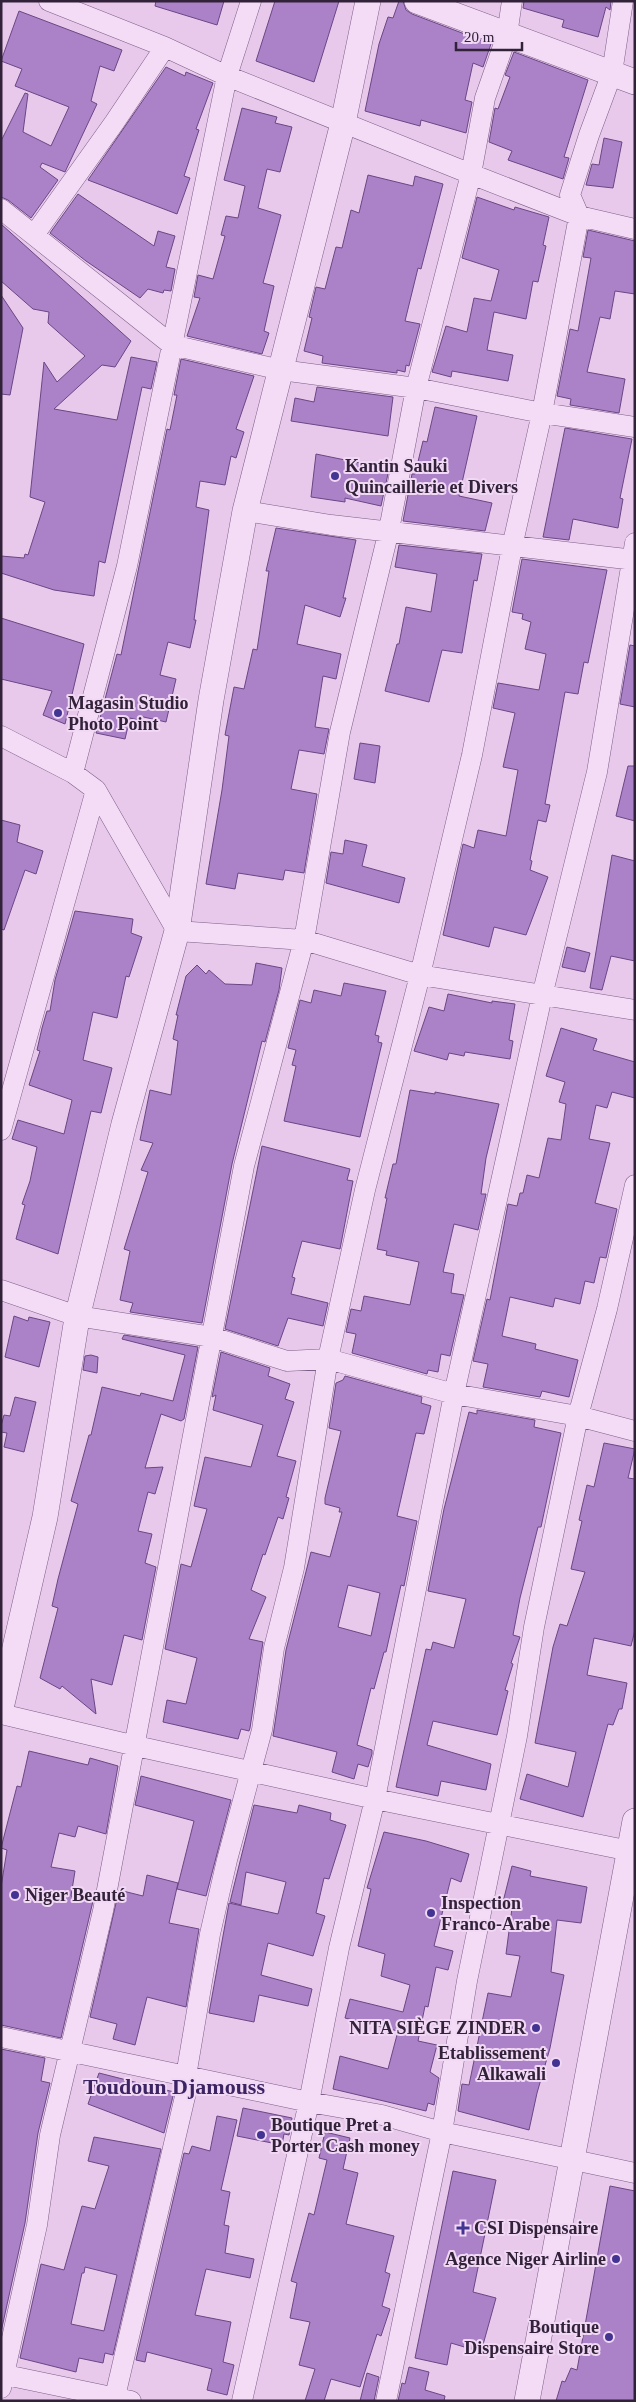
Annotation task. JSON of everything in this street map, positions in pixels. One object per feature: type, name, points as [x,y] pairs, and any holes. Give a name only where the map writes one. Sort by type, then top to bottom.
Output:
[{"type":"street","points":[[49,1],[165,47],[227,76],[342,124],[579,216],[635,229]]},
{"type":"street","points":[[73,772],[127,566],[227,76],[252,1]]},
{"type":"street","points":[[1,1708],[46,1517],[77,1316],[124,1124],[177,931],[211,700],[246,511],[342,124],[368,1]]},
{"type":"street","points":[[417,1],[623,77]]},
{"type":"street","points":[[512,1],[506,35],[485,98],[471,174],[416,388],[388,530],[340,732],[304,940],[244,1166],[153,1641],[136,1746],[104,1911],[50,2135],[36,2225],[2,2379],[120,2399],[187,2088],[186,2076],[210,1934],[227,1860],[262,1730],[274,1648],[294,1568],[328,1359],[366,1190],[420,975],[472,754],[512,547],[542,413],[579,216],[570,195],[589,135],[623,77],[623,1]]},
{"type":"street","points":[[34,235],[114,123],[165,47]]},
{"type":"street","points":[[1,209],[172,345],[281,370],[416,388],[542,413],[635,428]]},
{"type":"street","points":[[242,2401],[309,2102],[339,1948],[375,1799],[454,1394],[542,996],[597,772],[634,554],[512,547],[388,530],[331,525],[246,511]]},
{"type":"street","points":[[1,736],[73,772],[96,790],[177,931]]},
{"type":"street","points":[[1,1130],[96,790]]},
{"type":"street","points":[[177,931],[304,940],[420,975],[635,1010]]},
{"type":"street","points":[[386,2401],[442,2132],[467,1981],[517,1736],[534,1627],[578,1416],[606,1309],[635,1185]]},
{"type":"street","points":[[1,1290],[77,1316],[212,1337],[287,1361],[328,1359],[454,1394],[578,1416],[635,1430]]},
{"type":"street","points":[[1,1714],[136,1746],[499,1826],[631,1851]]},
{"type":"street","points":[[527,2401],[631,1851],[635,1821]]},
{"type":"street","points":[[1,2037],[309,2102],[382,2115],[442,2132],[635,2173]]},
{"type":"building","points":[[156,1],[224,1],[217,25],[155,6]]},
{"type":"building","points":[[275,1],[339,1],[314,82],[256,61]]},
{"type":"building","points":[[399,1],[403,1],[406,10],[412,14],[491,44],[483,67],[473,63],[465,100],[472,102],[466,133],[421,120],[420,126],[365,111],[379,44],[388,17],[393,18]]},
{"type":"building","points":[[524,1],[611,1],[610,10],[606,7],[598,37],[562,27],[564,20],[523,8]]},
{"type":"building","points":[[19,11],[122,50],[114,71],[100,66],[91,101],[97,104],[65,172],[42,163],[40,167],[58,180],[31,218],[8,200],[1,197],[1,141],[25,93],[28,94],[23,132],[51,146],[69,107],[15,86],[22,69],[1,61]]},
{"type":"building","points":[[514,52],[588,80],[564,157],[569,158],[563,179],[508,160],[512,151],[489,142],[495,108],[498,109],[510,77],[505,75]]},
{"type":"building","points":[[166,67],[185,76],[186,72],[213,83],[196,129],[199,130],[184,176],[190,178],[177,214],[88,180]]},
{"type":"building","points":[[242,108],[277,117],[275,123],[292,127],[280,172],[267,169],[258,208],[281,215],[263,283],[274,286],[264,331],[269,333],[262,354],[187,336],[200,298],[194,297],[198,275],[213,279],[225,236],[221,235],[226,216],[238,218],[245,186],[224,180]]},
{"type":"building","points":[[604,138],[622,142],[613,188],[586,185],[592,164],[599,165]]},
{"type":"building","points":[[368,175],[413,186],[415,176],[443,184],[421,269],[418,268],[405,321],[420,324],[409,366],[406,365],[405,372],[397,370],[397,373],[322,363],[323,356],[304,351],[312,318],[309,317],[316,287],[325,289],[336,247],[342,248],[351,210],[359,213]]},
{"type":"building","points":[[78,194],[154,246],[158,231],[175,236],[166,267],[175,269],[171,291],[164,290],[163,293],[148,289],[140,298],[86,261],[50,233]]},
{"type":"building","points":[[477,197],[514,210],[515,207],[549,217],[543,245],[546,246],[538,282],[533,281],[526,319],[494,312],[487,350],[513,355],[508,381],[452,371],[451,377],[432,372],[446,326],[467,332],[474,298],[491,301],[499,270],[462,258]]},
{"type":"building","points":[[1,224],[131,341],[115,367],[102,365],[54,409],[117,420],[131,357],[157,362],[151,389],[142,387],[105,563],[99,561],[94,596],[54,590],[1,573],[1,556],[24,558],[25,554],[28,555],[45,502],[30,497],[44,362],[57,382],[85,356],[48,323],[49,312],[33,309],[1,281]]},
{"type":"building","points":[[588,230],[635,241],[635,294],[615,291],[610,319],[600,317],[587,372],[625,379],[619,413],[570,405],[571,399],[557,396],[570,329],[578,331],[591,258],[583,257]]},
{"type":"building","points":[[1,295],[23,328],[10,395],[1,394]]},
{"type":"building","points":[[181,359],[254,376],[236,429],[244,432],[236,458],[231,456],[225,485],[200,481],[196,507],[209,510],[194,620],[196,620],[190,648],[168,642],[160,675],[176,679],[166,722],[139,716],[138,720],[130,718],[125,739],[96,733],[117,654],[121,655],[167,429],[170,430],[177,395],[174,395]]},
{"type":"building","points":[[317,387],[393,397],[388,436],[291,421],[295,398],[314,402]]},
{"type":"building","points":[[435,407],[477,416],[459,496],[492,503],[485,531],[403,521],[412,474],[415,474],[423,441],[427,442]]},
{"type":"building","points":[[565,428],[632,439],[620,498],[623,499],[618,528],[573,519],[569,540],[543,537]]},
{"type":"building","points":[[316,454],[389,469],[381,506],[345,498],[345,502],[311,497]]},
{"type":"building","points":[[276,528],[356,540],[343,598],[346,598],[340,617],[305,605],[297,644],[341,654],[336,679],[323,676],[315,727],[329,729],[324,754],[299,750],[291,789],[317,794],[304,873],[285,870],[283,880],[238,873],[235,889],[206,884],[222,790],[229,736],[225,735],[234,687],[244,689],[253,649],[257,650],[269,571],[266,571]]},
{"type":"building","points":[[399,545],[482,554],[477,581],[474,580],[462,653],[442,650],[429,702],[385,691],[397,644],[399,644],[406,607],[431,612],[437,574],[395,567]]},
{"type":"building","points":[[522,559],[607,570],[588,663],[584,662],[578,694],[565,692],[545,804],[550,805],[546,822],[538,820],[530,860],[532,861],[530,870],[548,877],[526,935],[494,927],[489,947],[443,935],[463,844],[474,848],[478,830],[506,836],[518,770],[503,767],[515,713],[493,708],[498,683],[539,690],[546,654],[525,649],[531,622],[522,619],[523,614],[512,612]]},
{"type":"building","points":[[1,618],[84,644],[65,724],[43,715],[52,691],[1,679]]},
{"type":"building","points":[[630,645],[635,646],[635,707],[620,704]]},
{"type":"building","points":[[360,743],[380,746],[375,783],[354,779]]},
{"type":"building","points":[[628,766],[635,766],[635,821],[616,816]]},
{"type":"building","points":[[1,820],[20,825],[17,842],[43,851],[36,874],[25,870],[4,930],[1,929]]},
{"type":"building","points":[[345,840],[367,845],[362,866],[405,878],[399,903],[326,883],[331,852],[343,854]]},
{"type":"building","points":[[612,855],[635,861],[635,961],[611,956],[602,990],[590,988]]},
{"type":"building","points":[[75,911],[133,919],[131,933],[142,937],[129,977],[126,976],[117,1018],[93,1012],[83,1060],[112,1068],[101,1113],[91,1111],[58,1254],[16,1239],[25,1205],[22,1204],[30,1181],[37,1147],[12,1139],[18,1120],[64,1134],[72,1100],[29,1085],[40,1051],[37,1050],[42,1028],[47,1011],[50,1011],[55,980]]},
{"type":"building","points":[[567,947],[590,953],[585,972],[562,967]]},
{"type":"building","points":[[256,963],[282,968],[279,990],[265,1042],[262,1041],[232,1164],[202,1323],[130,1312],[133,1303],[120,1300],[130,1251],[124,1249],[148,1172],[141,1170],[153,1143],[140,1140],[150,1090],[171,1095],[178,1041],[173,1039],[178,1015],[176,1015],[186,976],[197,965],[206,974],[209,970],[225,984],[252,985]]},
{"type":"building","points":[[344,983],[386,991],[375,1035],[379,1036],[378,1042],[382,1043],[360,1137],[284,1121],[296,1066],[292,1065],[296,1050],[288,1048],[300,1000],[311,1003],[314,990],[341,996]]},
{"type":"building","points":[[448,994],[492,1003],[492,1001],[515,1004],[509,1040],[513,1041],[510,1059],[465,1052],[464,1056],[449,1053],[447,1060],[414,1051],[429,1007],[444,1011]]},
{"type":"building","points":[[561,1028],[597,1039],[593,1050],[635,1062],[635,1098],[612,1092],[607,1108],[596,1105],[589,1139],[610,1143],[595,1203],[617,1209],[606,1258],[600,1257],[594,1283],[585,1281],[580,1304],[555,1298],[553,1307],[510,1297],[502,1336],[536,1344],[535,1349],[578,1360],[569,1397],[542,1391],[540,1397],[483,1387],[488,1364],[473,1361],[487,1299],[490,1300],[508,1204],[517,1206],[520,1193],[523,1193],[527,1175],[539,1178],[548,1138],[561,1140],[566,1104],[559,1102],[565,1082],[546,1076]]},
{"type":"building","points":[[410,1090],[435,1094],[435,1092],[499,1104],[486,1158],[481,1194],[486,1194],[478,1230],[454,1224],[443,1272],[454,1274],[451,1293],[464,1295],[450,1356],[441,1354],[438,1372],[428,1370],[427,1374],[352,1353],[356,1334],[346,1332],[351,1309],[361,1311],[364,1296],[410,1305],[419,1262],[386,1255],[387,1251],[377,1249],[387,1198],[385,1198],[393,1164],[396,1164]]},
{"type":"building","points":[[262,1146],[350,1169],[347,1180],[353,1181],[340,1249],[302,1241],[292,1277],[295,1278],[291,1294],[328,1303],[323,1326],[288,1318],[278,1346],[225,1329]]},
{"type":"building","points":[[14,1316],[28,1321],[29,1317],[50,1322],[39,1367],[5,1357]]},
{"type":"building","points":[[124,1335],[198,1347],[184,1419],[181,1421],[161,1414],[145,1468],[163,1467],[155,1494],[148,1492],[138,1531],[152,1534],[145,1563],[156,1567],[142,1640],[124,1635],[112,1685],[91,1679],[96,1714],[62,1686],[60,1689],[40,1678],[58,1608],[52,1606],[78,1504],[71,1501],[89,1435],[91,1435],[102,1387],[140,1396],[141,1393],[173,1401],[185,1355],[122,1339]]},
{"type":"building","points":[[221,1352],[270,1368],[268,1376],[290,1384],[285,1399],[294,1402],[277,1456],[296,1461],[286,1497],[289,1498],[283,1519],[278,1517],[251,1590],[266,1597],[249,1639],[263,1642],[250,1728],[249,1731],[241,1729],[238,1739],[163,1722],[167,1700],[186,1704],[197,1658],[165,1649],[181,1564],[191,1567],[207,1509],[194,1506],[205,1457],[251,1467],[263,1425],[213,1410],[216,1395],[212,1397]]},
{"type":"building","points":[[85,1356],[98,1357],[97,1373],[83,1370]]},
{"type":"building","points":[[345,1376],[422,1397],[421,1403],[431,1406],[424,1434],[416,1433],[397,1516],[417,1521],[404,1586],[401,1585],[386,1652],[384,1652],[374,1689],[371,1688],[357,1745],[372,1750],[372,1754],[368,1767],[358,1764],[354,1779],[332,1772],[337,1752],[273,1736],[286,1650],[311,1552],[330,1557],[342,1512],[339,1512],[340,1508],[325,1504],[325,1498],[341,1431],[329,1428],[336,1383],[343,1380]],"holes":[[[348,1585],[380,1593],[371,1636],[338,1627]]]},
{"type":"building","points":[[15,1397],[36,1402],[24,1452],[4,1447],[7,1433],[1,1432],[4,1415],[10,1416]]},
{"type":"building","points":[[477,1410],[535,1420],[534,1427],[561,1433],[541,1527],[538,1527],[520,1598],[513,1635],[520,1637],[511,1663],[513,1664],[505,1690],[508,1691],[497,1735],[433,1721],[427,1745],[491,1764],[486,1790],[441,1781],[438,1796],[396,1787],[426,1649],[431,1650],[433,1642],[454,1648],[466,1599],[428,1591],[444,1509],[469,1412],[477,1414]]},
{"type":"building","points":[[604,1443],[635,1449],[628,1478],[635,1479],[635,1630],[631,1646],[594,1638],[587,1675],[627,1683],[622,1709],[619,1709],[613,1725],[608,1724],[583,1817],[520,1799],[527,1774],[568,1787],[576,1752],[535,1743],[553,1647],[560,1624],[567,1626],[585,1572],[571,1569],[582,1521],[579,1520],[587,1485],[594,1487]]},
{"type":"building","points":[[29,1751],[88,1765],[90,1758],[118,1766],[106,1834],[78,1826],[75,1837],[59,1833],[51,1867],[75,1871],[71,1896],[93,1901],[61,2038],[1,2025],[1,1887],[7,1850],[1,1848],[17,1786],[21,1787]]},
{"type":"building","points":[[141,1776],[231,1800],[206,1896],[177,1889],[194,1821],[135,1805]]},
{"type":"building","points":[[254,1805],[297,1813],[299,1805],[331,1813],[330,1820],[346,1825],[329,1879],[324,1878],[316,1913],[325,1916],[313,1956],[268,1943],[261,1975],[312,1989],[308,2006],[259,1995],[254,2022],[209,2013],[229,1903],[278,1914],[286,1882],[246,1872],[241,1905],[230,1902]]},
{"type":"building","points":[[384,1832],[426,1841],[469,1854],[461,1882],[451,1878],[434,1946],[453,1951],[448,1970],[436,1967],[428,2007],[425,2006],[418,2041],[437,2045],[430,2072],[439,2078],[434,2105],[428,2103],[426,2111],[333,2089],[340,2056],[388,2069],[398,2031],[345,2018],[350,1999],[403,2012],[410,1985],[381,1976],[385,1954],[358,1946],[371,1889],[367,1888]]},
{"type":"building","points":[[512,1866],[531,1871],[530,1876],[587,1887],[581,1923],[557,1920],[551,1972],[564,1975],[550,2048],[529,2130],[458,2111],[462,2084],[469,2085],[488,1993],[511,1997],[520,1956],[506,1954],[512,1908],[502,1906]]},
{"type":"building","points":[[147,1875],[178,1883],[169,1923],[199,1929],[186,2007],[147,1997],[135,2045],[113,2039],[117,2024],[90,2017],[119,1890],[143,1896]]},
{"type":"building","points":[[1,2049],[45,2058],[41,2081],[50,2083],[38,2133],[25,2223],[1,2332]]},
{"type":"building","points":[[99,2073],[174,2092],[164,2133],[88,2104]]},
{"type":"building","points":[[243,2108],[292,2118],[289,2135],[284,2134],[282,2145],[237,2136]]},
{"type":"building","points":[[217,2116],[237,2120],[221,2190],[230,2192],[224,2225],[229,2226],[225,2253],[254,2259],[250,2278],[206,2269],[195,2315],[231,2322],[223,2362],[234,2365],[227,2395],[207,2390],[212,2369],[147,2352],[145,2362],[136,2360],[184,2153],[189,2154],[192,2146],[210,2151]]},
{"type":"building","points":[[325,2132],[350,2138],[343,2169],[358,2173],[346,2224],[394,2236],[385,2272],[390,2274],[382,2306],[390,2309],[381,2336],[377,2334],[360,2387],[331,2379],[324,2401],[305,2401],[315,2369],[299,2365],[310,2322],[290,2318],[297,2283],[291,2281],[309,2213],[314,2215],[327,2160],[319,2158]]},
{"type":"building","points":[[94,2137],[161,2149],[113,2355],[105,2353],[103,2363],[79,2358],[76,2372],[20,2358],[41,2264],[64,2270],[82,2206],[95,2209],[109,2166],[88,2161]],"holes":[[[85,2267],[117,2275],[104,2331],[71,2324]]]},
{"type":"building","points":[[453,2171],[496,2180],[473,2292],[496,2298],[481,2352],[451,2343],[447,2365],[415,2358]]},
{"type":"building","points":[[610,2186],[635,2191],[635,2401],[556,2401],[562,2381],[565,2382],[571,2368],[577,2370]]},
{"type":"building","points":[[409,2367],[429,2372],[425,2390],[445,2396],[444,2401],[398,2401],[402,2383],[405,2384]]},
{"type":"building","points":[[367,2373],[379,2377],[374,2401],[360,2401]]},
{"type":"place","name":"Kantin Sauki Quincaillerie et Divers","points":[[335,476]]},
{"type":"place","name":"Magasin Studio Photo Point","points":[[58,713]]},
{"type":"place","name":"Niger Beauté","points":[[15,1895]]},
{"type":"place","name":"Inspection Franco-Arabe","points":[[431,1913]]},
{"type":"place","name":"NITA SIÈGE ZINDER","points":[[536,2028]]},
{"type":"place","name":"Etablissement Alkawali","points":[[556,2063]]},
{"type":"place","name":"Boutique Pret a Porter Cash money","points":[[261,2135]]},
{"type":"place","name":"CSI Dispensaire","points":[[463,2228]]},
{"type":"place","name":"Agence Niger Airline","points":[[616,2259]]},
{"type":"place","name":"Boutique Dispensaire Store","points":[[609,2337]]},
{"type":"district","name":"Toudoun Djamouss","points":[[174,2086]]}]
